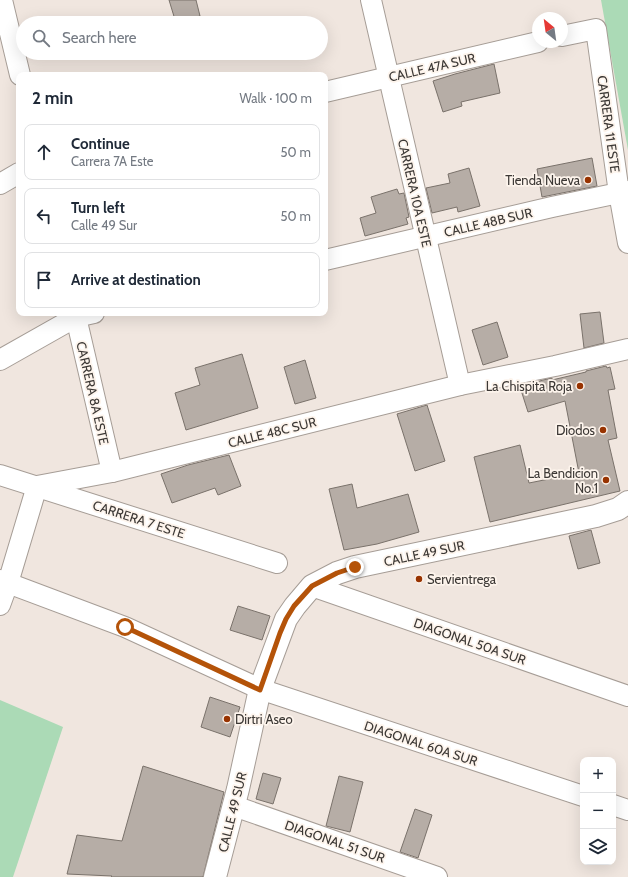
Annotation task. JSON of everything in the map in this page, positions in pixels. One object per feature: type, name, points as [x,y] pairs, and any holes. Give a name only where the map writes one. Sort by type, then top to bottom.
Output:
[{"type":"street","points":[[1,0],[16,59]]},
{"type":"street","name":"CARRERA 10A ESTE","points":[[371,0],[460,385]]},
{"type":"street","name":"CARRERA 11 ESTE","points":[[568,35],[596,28],[623,192],[628,243]]},
{"type":"street","name":"CALLE 47A SUR","points":[[328,91],[532,43]]},
{"type":"street","points":[[16,60],[19,72]]},
{"type":"street","points":[[0,184],[16,175]]},
{"type":"street","name":"CALLE 48B SUR","points":[[328,259],[623,192]]},
{"type":"street","points":[[0,360],[78,316]]},
{"type":"street","name":"CARRERA 8A ESTE","points":[[82,316],[112,472]]},
{"type":"street","name":"CALLE 48C SUR","points":[[37,486],[112,472],[460,385],[555,366],[628,349]]},
{"type":"street","name":"CARRERA 7 ESTE","points":[[0,475],[278,563]]},
{"type":"street","points":[[0,605],[4,581],[37,486]]},
{"type":"street","name":"CALLE 49 SUR","points":[[215,877],[234,806],[260,690],[286,619],[294,606],[312,586],[337,573],[355,567],[596,516],[618,509],[628,502]]},
{"type":"street","name":"DIAGONAL 60A SUR","points":[[4,581],[125,627],[260,690],[580,795]]},
{"type":"street","name":"DIAGONAL 50A SUR","points":[[312,586],[628,696]]},
{"type":"street","name":"DIAGONAL 51 SUR","points":[[234,806],[437,877]]},
{"type":"street","points":[[616,806],[628,810]]},
{"type":"green space","points":[[601,0],[628,0],[628,150]]},
{"type":"green space","points":[[0,700],[63,727],[13,877],[0,877]]},
{"type":"building","points":[[169,0],[196,0],[200,16],[174,16]]},
{"type":"building","points":[[494,64],[500,93],[461,102],[462,106],[443,112],[433,81]]},
{"type":"building","points":[[592,158],[597,186],[542,197],[537,169]]},
{"type":"building","points":[[469,168],[480,206],[458,212],[457,207],[432,213],[426,188],[450,183],[448,174]]},
{"type":"building","points":[[397,189],[399,194],[404,193],[409,217],[406,218],[408,224],[365,236],[360,218],[376,213],[371,197]]},
{"type":"building","points":[[600,312],[604,343],[584,348],[580,314]]},
{"type":"building","points":[[497,322],[508,357],[483,365],[472,330]]},
{"type":"building","points":[[242,354],[258,408],[186,430],[175,393],[200,385],[195,368]]},
{"type":"building","points":[[305,360],[316,398],[295,404],[284,367]]},
{"type":"building","points":[[606,366],[607,368],[610,367],[615,389],[608,390],[617,438],[608,440],[620,491],[490,522],[474,457],[520,445],[529,483],[579,473],[565,401],[528,412],[520,387],[543,380],[552,378],[552,380]]},
{"type":"building","points":[[427,405],[445,461],[415,471],[397,414]]},
{"type":"building","points":[[229,455],[241,486],[218,495],[215,488],[172,503],[161,474],[188,465]]},
{"type":"building","points":[[352,484],[357,508],[408,494],[419,532],[377,544],[344,550],[329,489]]},
{"type":"building","points":[[591,530],[600,563],[578,569],[569,536]]},
{"type":"building","points":[[238,606],[270,616],[262,640],[230,630]]},
{"type":"building","points":[[210,697],[240,707],[230,737],[201,727]]},
{"type":"building","points":[[143,766],[224,792],[203,877],[111,877],[112,876],[67,874],[77,835],[122,841]]},
{"type":"building","points":[[263,773],[281,778],[273,804],[256,799]]},
{"type":"building","points":[[339,776],[363,782],[350,832],[326,826]]},
{"type":"building","points":[[415,809],[432,815],[418,858],[400,852]]},
{"type":"place","name":"Tienda Nueva","points":[[588,180]]},
{"type":"place","name":"La Chispita Roja","points":[[580,386]]},
{"type":"place","name":"Diodos","points":[[603,430]]},
{"type":"place","name":"La Bendicion No.1","points":[[606,480]]},
{"type":"place","name":"Servientrega","points":[[419,579]]},
{"type":"place","name":"Dirtri Aseo","points":[[227,719]]},
{"type":"route","points":[[125,627],[260,690],[280,633],[294,606],[312,586],[337,573],[355,567]]}]
